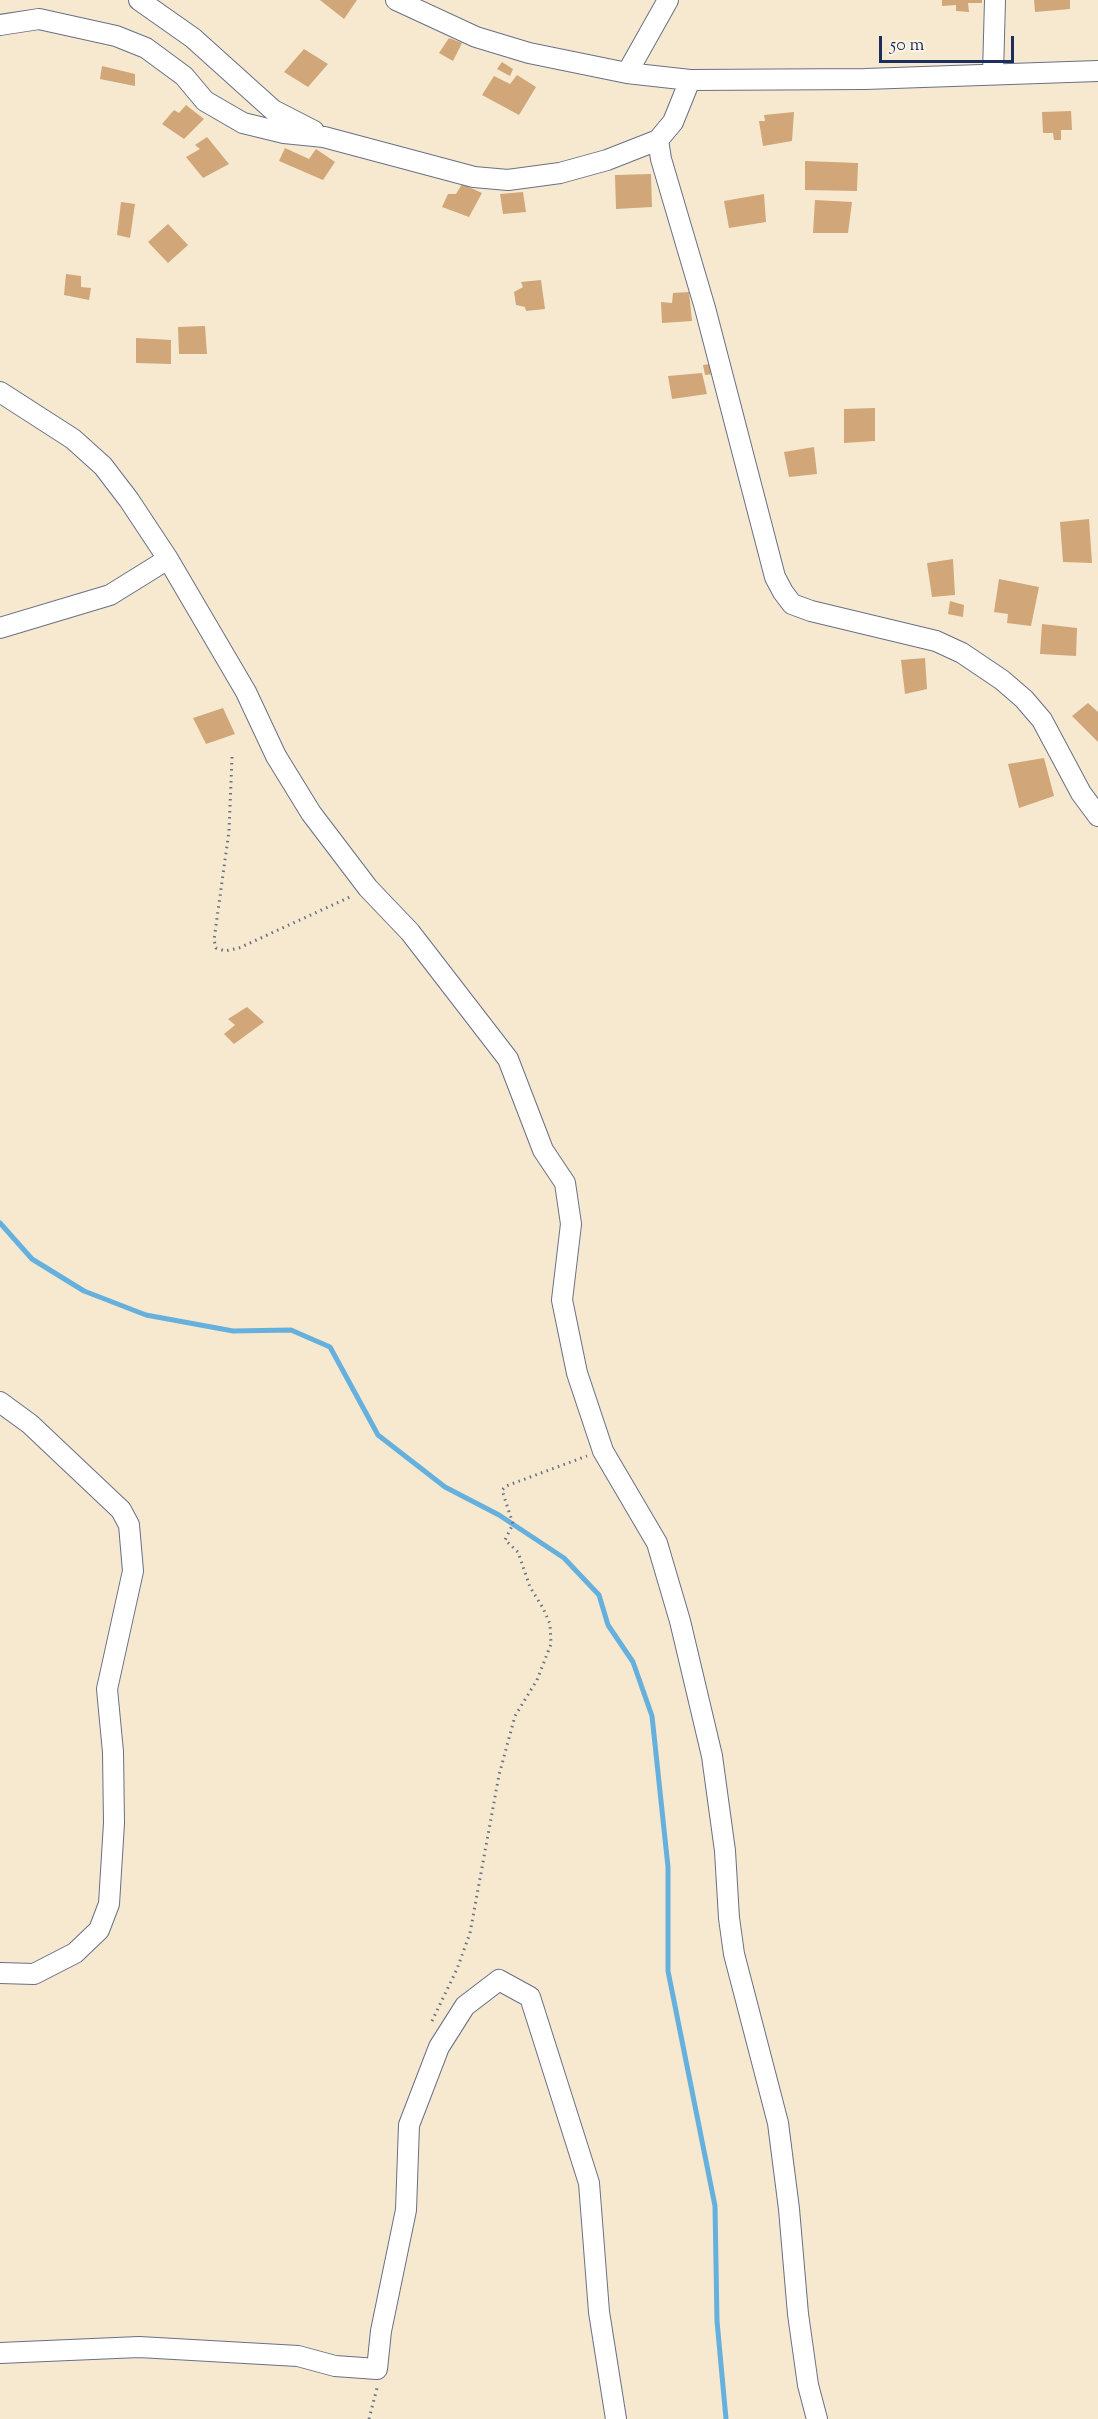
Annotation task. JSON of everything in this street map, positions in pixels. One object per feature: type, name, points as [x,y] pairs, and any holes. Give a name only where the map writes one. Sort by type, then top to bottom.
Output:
[{"type":"street","points":[[139,0],[193,38],[273,110],[324,137]]},
{"type":"street","points":[[396,0],[476,37],[529,53],[627,73],[690,80],[854,79],[1098,71]]},
{"type":"street","points":[[627,73],[668,0]]},
{"type":"street","points":[[993,74],[995,0]]},
{"type":"street","points":[[0,25],[39,19],[116,36],[146,48],[184,76],[205,101],[243,123],[284,133],[324,137],[474,177],[508,180],[560,173],[607,160],[658,140],[676,115],[690,80]]},
{"type":"street","points":[[658,140],[661,159],[705,308],[775,577],[783,592],[792,604],[811,611],[936,641],[962,652],[1002,680],[1024,699],[1042,720],[1081,793],[1098,816]]},
{"type":"street","points":[[0,392],[73,439],[103,466],[168,559],[246,692],[276,756],[311,813],[368,888],[410,932],[508,1059],[543,1150],[565,1183],[571,1224],[562,1300],[577,1373],[603,1451],[657,1543],[681,1621],[712,1756],[725,1851],[729,1918],[734,1954],[778,2123],[802,2344],[808,2385],[817,2419]]},
{"type":"street","points":[[0,628],[110,595],[168,559]]},
{"type":"street","points":[[0,1402],[30,1424],[121,1510],[129,1525],[133,1552],[133,1571],[106,1689],[113,1752],[114,1823],[109,1904],[99,1930],[75,1953],[34,1974],[0,1973]]},
{"type":"street","points":[[0,2353],[58,2348],[139,2347],[298,2356],[335,2366],[378,2368],[381,2331],[406,2210],[409,2125],[439,2047],[465,2006],[499,1980],[530,1997],[589,2183],[599,2312],[616,2419]]},
{"type":"path","points":[[231,757],[230,831],[214,940],[216,948],[225,951],[239,948],[368,888]]},
{"type":"path","points":[[430,2027],[457,1969],[470,1933],[499,1775],[515,1716],[537,1680],[552,1644],[550,1624],[530,1587],[518,1552],[505,1539],[513,1524],[502,1490],[506,1486],[603,1451]]},
{"type":"path","points":[[369,2419],[379,2383],[378,2368]]},
{"type":"building","points":[[320,0],[357,0],[344,19]]},
{"type":"building","points":[[942,0],[982,0],[982,3],[968,3],[969,12],[956,11],[956,5],[942,6]]},
{"type":"building","points":[[1034,0],[1070,0],[1070,9],[1035,12]]},
{"type":"building","points":[[449,38],[462,43],[453,61],[439,53]]},
{"type":"building","points":[[304,49],[328,64],[308,87],[284,72]]},
{"type":"building","points":[[502,62],[513,69],[510,76],[497,69]]},
{"type":"building","points":[[102,66],[135,74],[135,86],[100,79]]},
{"type":"building","points":[[517,75],[536,87],[519,115],[482,95],[494,76],[510,84]]},
{"type":"building","points":[[186,105],[204,119],[184,139],[162,124],[174,110],[179,113]]},
{"type":"building","points":[[1071,111],[1072,130],[1061,130],[1061,140],[1054,140],[1053,133],[1043,133],[1042,112]]},
{"type":"building","points":[[794,112],[792,141],[763,146],[759,121],[765,121],[764,115]]},
{"type":"building","points":[[207,137],[229,164],[203,178],[186,157],[200,149],[195,145]]},
{"type":"building","points":[[285,148],[309,159],[316,149],[335,162],[323,180],[279,161]]},
{"type":"building","points":[[805,161],[858,163],[857,191],[805,190]]},
{"type":"building","points":[[651,174],[652,207],[616,209],[615,175]]},
{"type":"building","points":[[462,184],[482,193],[469,217],[442,207],[448,194],[456,194]]},
{"type":"building","points":[[523,192],[526,212],[503,214],[500,194]]},
{"type":"building","points":[[764,194],[766,222],[729,228],[724,201]]},
{"type":"building","points":[[815,200],[852,202],[848,233],[813,233]]},
{"type":"building","points":[[121,202],[135,204],[130,238],[117,235]]},
{"type":"building","points":[[168,224],[188,245],[168,263],[148,242]]},
{"type":"building","points":[[66,274],[81,276],[81,287],[91,288],[89,300],[64,295]]},
{"type":"building","points":[[541,280],[545,309],[526,311],[525,307],[516,305],[514,292],[523,287],[521,282]]},
{"type":"building","points":[[689,292],[692,321],[662,323],[661,302],[672,303],[673,293]]},
{"type":"building","points":[[205,326],[207,354],[179,354],[178,327]]},
{"type":"building","points":[[136,338],[171,340],[171,364],[136,363]]},
{"type":"building","points":[[711,364],[714,374],[705,375],[703,365]]},
{"type":"building","points":[[702,373],[707,394],[672,399],[668,376]]},
{"type":"building","points":[[875,408],[875,441],[844,443],[844,409]]},
{"type":"building","points":[[814,447],[817,474],[789,477],[784,452]]},
{"type":"building","points":[[1089,519],[1092,563],[1063,562],[1060,522]]},
{"type":"building","points":[[953,559],[955,595],[932,597],[927,563]]},
{"type":"building","points":[[999,579],[1039,587],[1031,626],[1007,623],[1008,614],[994,612]]},
{"type":"building","points":[[950,601],[964,605],[963,617],[948,614]]},
{"type":"building","points":[[1042,624],[1077,628],[1076,656],[1040,654]]},
{"type":"building","points":[[925,658],[927,689],[905,694],[901,660]]},
{"type":"building","points":[[1088,703],[1098,712],[1098,742],[1072,716]]},
{"type":"building","points":[[223,708],[235,734],[206,744],[193,718]]},
{"type":"building","points":[[1044,758],[1054,796],[1019,808],[1008,764]]},
{"type":"building","points":[[247,1007],[264,1022],[234,1044],[224,1034],[235,1025],[228,1019]]},
{"type":"waterway","points":[[0,1223],[32,1259],[84,1291],[146,1315],[233,1331],[291,1330],[330,1347],[378,1435],[445,1487],[499,1515],[564,1558],[599,1595],[608,1625],[633,1662],[652,1716],[668,1867],[668,1971],[715,2206],[717,2321],[726,2419]]}]
